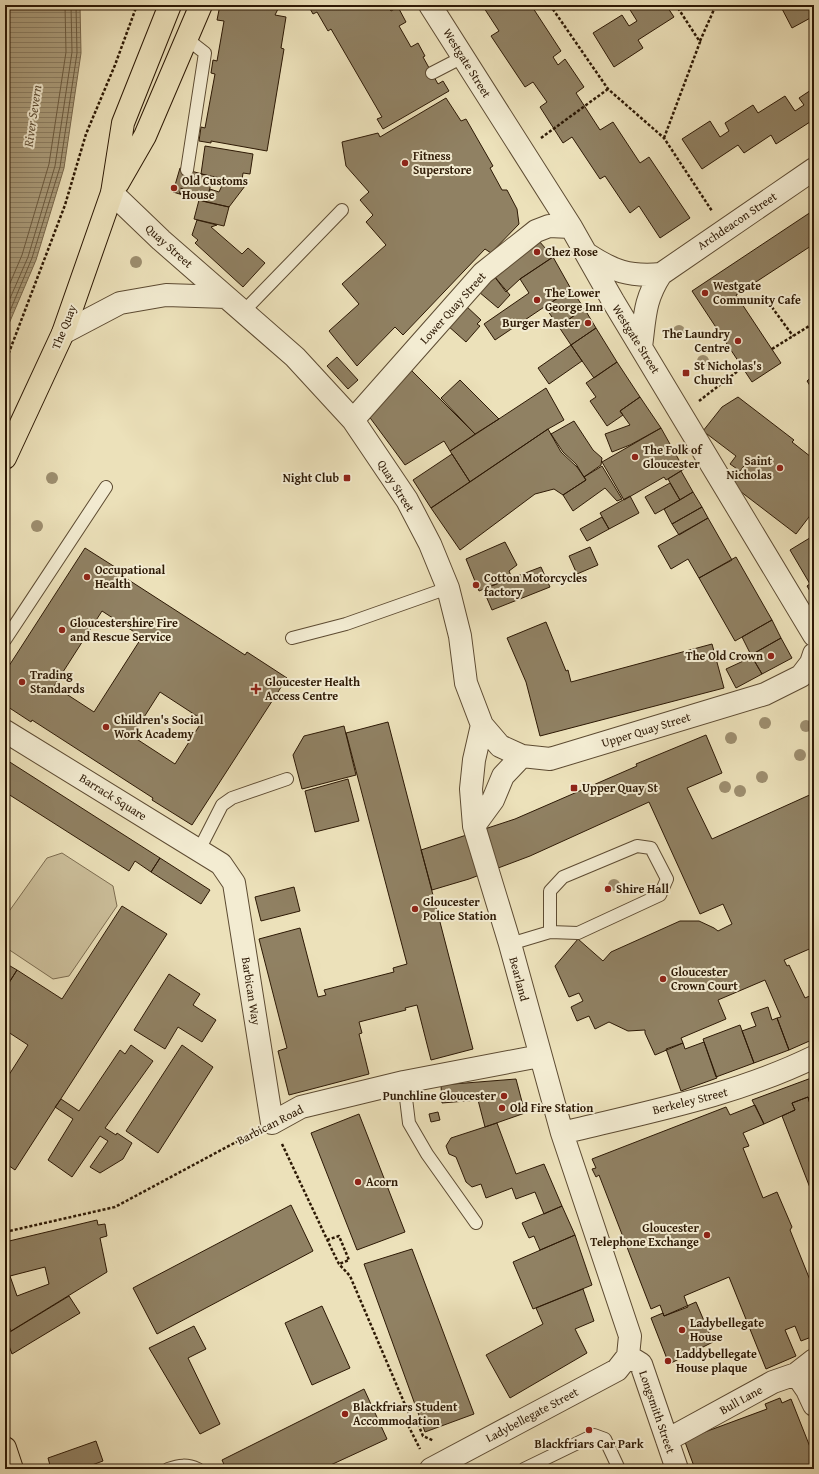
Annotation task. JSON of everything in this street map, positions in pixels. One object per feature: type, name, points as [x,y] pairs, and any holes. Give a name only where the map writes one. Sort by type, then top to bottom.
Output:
[{"type":"main road","name":"The Quay","points":[[112,193],[122,124],[170,5]]},
{"type":"main road","name":"The Quay","points":[[5,458],[63,333],[112,193],[145,136],[201,5]]},
{"type":"main road","points":[[5,1448],[12,1469]]},
{"type":"street","name":"Westgate Street","points":[[430,5],[571,227],[641,347],[814,635]]},
{"type":"street","name":"Archdeacon Street","points":[[641,347],[646,304],[651,289],[661,274],[814,169]]},
{"type":"street","name":"Quay Street","points":[[112,193],[161,240],[295,358],[354,420],[407,500],[430,544],[448,588],[460,636],[466,683],[482,725]]},
{"type":"street","name":"Lower Quay Street","points":[[354,420],[483,273],[536,231],[549,226],[571,227]]},
{"type":"street","name":"Archdeacon Street","points":[[586,254],[610,269],[643,276],[661,274]]},
{"type":"street","points":[[63,333],[120,302],[166,295],[226,297]]},
{"type":"street","name":"Upper Quay Street","points":[[482,725],[500,746],[522,756],[550,758],[765,694],[801,676],[813,662]]},
{"type":"street","name":"Bearland","points":[[482,725],[474,760],[471,789],[474,826],[510,944],[562,1133]]},
{"type":"street","name":"Barrack Square","points":[[5,731],[221,864]]},
{"type":"street","points":[[474,826],[493,800],[503,776],[522,756]]},
{"type":"street","name":"Barbican Way","points":[[221,864],[234,883],[272,1123]]},
{"type":"street","name":"Barbican Road","points":[[272,1123],[301,1108],[404,1082],[540,1056]]},
{"type":"street","name":"Berkeley Street","points":[[562,1133],[734,1090],[785,1071],[814,1057]]},
{"type":"street","points":[[562,1133],[630,1336],[628,1356]]},
{"type":"street","name":"Longsmith Street","points":[[628,1356],[641,1364],[677,1469]]},
{"type":"street","name":"Ladybellegate Street","points":[[431,1469],[617,1370],[628,1356]]},
{"type":"street","name":"Bull Lane","points":[[667,1440],[773,1382],[796,1374],[814,1360]]},
{"type":"street","points":[[796,1374],[814,1405]]},
{"type":"lane","points":[[187,39],[205,53],[187,170]]},
{"type":"lane","points":[[432,73],[463,57]]},
{"type":"lane","points":[[243,312],[342,210]]},
{"type":"lane","points":[[5,640],[106,487]]},
{"type":"lane","points":[[292,638],[346,624],[448,588]]},
{"type":"lane","points":[[199,850],[222,805],[232,798],[287,778]]},
{"type":"lane","points":[[510,944],[550,932],[578,933],[660,895],[667,879],[652,848],[637,846],[563,877],[550,891],[550,932]]},
{"type":"lane","points":[[404,1082],[410,1123],[427,1154],[476,1223]]},
{"type":"lane","points":[[524,1469],[594,1435],[605,1439],[619,1469]]},
{"type":"lane","points":[[168,1469],[177,1466],[189,1465],[198,1469]]},
{"type":"path","points":[[5,363],[65,205],[86,134],[115,65],[137,5]]},
{"type":"path","points":[[550,5],[608,89],[664,138],[724,230]]},
{"type":"path","points":[[676,5],[700,42]]},
{"type":"path","points":[[664,138],[700,42],[716,5]]},
{"type":"path","points":[[523,152],[608,89]]},
{"type":"path","points":[[763,294],[793,336]]},
{"type":"path","points":[[772,349],[814,323]]},
{"type":"path","points":[[682,414],[743,367]]},
{"type":"path","points":[[272,1123],[339,1264],[350,1276],[412,1421]]},
{"type":"path","name":"Barbican Road","points":[[5,1232],[115,1208],[272,1123]]},
{"type":"path","points":[[327,1240],[339,1236],[348,1260],[339,1264]]},
{"type":"path","points":[[420,1450],[407,1423],[416,1419],[423,1436],[440,1444]]},
{"type":"shaded area","points":[[62,853],[113,886],[117,906],[69,976],[53,979],[5,947],[5,917],[47,858]]},
{"type":"water","name":"River Severn","points":[[5,5],[80,5],[81,53],[64,168],[36,260],[5,333]]},
{"type":"building","points":[[220,5],[280,5],[275,15],[286,17],[281,48],[284,49],[267,151],[211,141],[211,143],[199,141],[201,127],[205,128],[215,74],[211,73],[213,60],[217,61],[224,21],[217,20]]},
{"type":"building","points":[[308,5],[387,5],[391,11],[398,7],[406,22],[399,26],[411,47],[418,43],[425,56],[423,57],[438,84],[443,81],[449,91],[383,129],[377,119],[382,117],[331,29],[328,31],[317,12],[313,14]]},
{"type":"building","points":[[488,5],[531,5],[561,51],[553,57],[558,65],[565,59],[584,87],[576,93],[600,130],[613,122],[640,163],[649,157],[690,218],[660,238],[639,206],[630,213],[605,176],[600,179],[572,137],[563,143],[540,107],[547,102],[533,82],[525,87],[491,36],[499,31],[484,8]]},
{"type":"building","points":[[627,5],[666,5],[674,17],[638,40],[643,48],[614,67],[593,33],[622,15],[629,26],[637,21]]},
{"type":"building","points":[[780,5],[814,5],[814,16],[792,28]]},
{"type":"building","points":[[814,88],[814,121],[813,120],[776,144],[771,135],[744,153],[738,145],[702,169],[682,139],[710,121],[720,137],[729,131],[725,123],[753,105],[758,113],[785,96],[795,111],[804,105],[799,98]]},
{"type":"building","points":[[446,98],[461,121],[466,119],[493,166],[490,168],[502,190],[507,190],[517,209],[519,224],[491,253],[485,249],[403,335],[395,327],[357,366],[329,331],[359,304],[342,284],[386,245],[366,222],[373,215],[360,200],[369,192],[346,166],[342,142],[378,133],[380,137]]},
{"type":"building","points":[[205,146],[253,154],[250,174],[243,173],[242,180],[229,178],[225,179],[201,174]]},
{"type":"building","points":[[180,168],[213,177],[206,202],[173,192]]},
{"type":"building","points":[[229,178],[248,182],[229,207],[206,202],[210,189],[219,192],[225,179]]},
{"type":"building","points":[[199,200],[229,207],[224,226],[194,219]]},
{"type":"building","points":[[814,210],[814,244],[736,295],[781,363],[752,382],[692,291]]},
{"type":"building","points":[[197,220],[217,225],[211,227],[242,254],[248,248],[265,263],[243,287],[195,243],[198,240],[192,235]]},
{"type":"building","points":[[539,241],[553,257],[520,279],[506,292],[494,276]]},
{"type":"building","name":"The Lower George Inn","points":[[553,257],[571,289],[495,340],[484,324],[529,293],[520,279]]},
{"type":"building","points":[[494,276],[510,295],[498,308],[479,292]]},
{"type":"building","points":[[571,289],[584,308],[559,327],[545,307]]},
{"type":"building","points":[[465,305],[481,320],[477,324],[480,326],[466,342],[447,325]]},
{"type":"building","points":[[584,308],[596,328],[571,345],[559,327]]},
{"type":"building","points":[[596,328],[617,362],[594,378],[571,345]]},
{"type":"building","points":[[571,345],[582,361],[549,384],[538,368]]},
{"type":"building","points":[[337,357],[358,380],[348,389],[327,366]]},
{"type":"building","points":[[617,362],[640,397],[620,411],[623,415],[607,426],[590,401],[596,397],[586,383]]},
{"type":"building","points":[[409,368],[475,434],[450,451],[444,441],[405,465],[368,415]]},
{"type":"building","points":[[814,375],[814,392],[807,381]]},
{"type":"building","points":[[460,380],[499,419],[475,434],[441,398]]},
{"type":"building","points":[[546,388],[564,420],[548,429],[470,482],[450,451]]},
{"type":"building","points":[[640,397],[661,428],[630,445],[612,452],[605,434],[630,425],[620,411]]},
{"type":"building","name":"Saint Nicholas","points":[[738,397],[794,440],[792,442],[811,457],[814,456],[814,514],[812,513],[796,534],[732,485],[749,464],[747,462],[740,471],[730,464],[736,456],[703,431],[722,407]]},
{"type":"building","points":[[574,421],[593,450],[602,458],[601,465],[584,477],[576,464],[563,452],[551,434]]},
{"type":"building","points":[[661,428],[684,469],[666,480],[664,477],[624,500],[602,462]]},
{"type":"building","points":[[548,429],[561,452],[577,467],[586,480],[563,495],[554,489],[535,494],[460,550],[431,508]]},
{"type":"building","points":[[452,454],[470,482],[431,508],[413,480]]},
{"type":"building","points":[[602,466],[622,499],[617,501],[605,488],[573,511],[563,495],[586,480],[584,477]]},
{"type":"building","points":[[681,471],[693,492],[680,500],[668,479]]},
{"type":"building","points":[[670,483],[680,500],[655,514],[645,497]]},
{"type":"building","points":[[693,492],[702,507],[672,524],[664,509]]},
{"type":"building","points":[[630,496],[639,513],[609,529],[600,513]]},
{"type":"building","points":[[702,507],[708,518],[679,535],[672,524]]},
{"type":"building","points":[[602,517],[609,529],[587,541],[580,529]]},
{"type":"building","points":[[708,518],[732,560],[699,578],[688,559],[671,569],[658,546]]},
{"type":"building","points":[[814,531],[814,581],[810,584],[790,550],[813,536],[811,533]]},
{"type":"building","points":[[505,542],[517,565],[509,571],[512,578],[479,591],[466,559]]},
{"type":"building","points":[[590,547],[598,565],[577,574],[569,556]]},
{"type":"building","points":[[85,548],[126,574],[124,577],[245,655],[247,652],[287,678],[192,825],[32,720],[31,722],[5,705],[5,672]],"holes":[[[102,611],[142,637],[94,712],[54,686]],[[160,692],[203,720],[175,764],[132,736]]]},
{"type":"building","points":[[736,557],[772,620],[735,641],[699,578]]},
{"type":"building","points":[[541,567],[550,587],[492,610],[483,589]]},
{"type":"building","points":[[814,581],[814,598],[807,586]]},
{"type":"building","points":[[772,620],[781,638],[751,655],[742,637]]},
{"type":"building","points":[[546,622],[566,671],[568,670],[571,682],[712,644],[724,688],[540,736],[526,682],[507,638]]},
{"type":"building","name":"The Old Crown","points":[[781,638],[792,658],[762,674],[751,655]]},
{"type":"building","points":[[752,657],[762,674],[736,688],[726,669]]},
{"type":"building","name":"Gloucester Police Station","points":[[388,722],[473,1049],[431,1060],[417,1005],[405,1008],[406,1010],[359,1022],[362,1033],[359,1034],[369,1074],[289,1095],[278,1051],[287,1048],[259,939],[300,928],[318,997],[326,995],[324,990],[394,972],[393,968],[407,964],[346,733]]},
{"type":"building","points":[[344,726],[356,775],[302,789],[293,755],[304,736]]},
{"type":"building","points":[[706,735],[722,773],[687,788],[712,839],[814,793],[814,947],[784,960],[787,966],[789,965],[805,998],[814,994],[814,1039],[789,1050],[777,1018],[781,1017],[765,980],[718,1000],[726,1019],[681,1038],[683,1043],[655,1055],[645,1030],[628,1031],[609,1022],[595,1029],[589,1016],[577,1021],[571,1007],[583,1001],[579,993],[569,997],[555,966],[578,939],[603,961],[611,952],[680,921],[699,921],[718,931],[732,924],[723,904],[700,914],[649,802],[530,856],[469,879],[432,890],[421,850],[515,819],[637,766],[636,764]]},
{"type":"building","points":[[5,759],[160,858],[151,872],[135,861],[129,871],[5,792]]},
{"type":"building","points":[[348,779],[359,821],[315,832],[305,791]]},
{"type":"building","points":[[160,858],[210,890],[201,904],[151,872]]},
{"type":"building","points":[[294,887],[300,911],[261,921],[255,897]]},
{"type":"building","points":[[122,906],[167,934],[15,1170],[5,1163],[5,1081],[28,1045],[5,1030],[5,989],[17,970],[62,999]]},
{"type":"building","points":[[5,963],[17,970],[5,989]]},
{"type":"building","points":[[169,974],[200,994],[193,1005],[216,1020],[202,1042],[178,1027],[165,1049],[134,1030]]},
{"type":"building","points":[[768,1007],[772,1020],[777,1018],[789,1050],[754,1063],[742,1031],[756,1026],[751,1013]]},
{"type":"building","points":[[740,1025],[754,1063],[716,1077],[703,1039]]},
{"type":"building","points":[[704,1042],[717,1078],[681,1091],[666,1049],[683,1043],[685,1049]]},
{"type":"building","points":[[131,1045],[153,1061],[105,1128],[116,1135],[117,1133],[132,1143],[123,1159],[100,1173],[90,1167],[108,1141],[100,1136],[72,1177],[48,1160],[73,1119],[55,1107],[61,1099],[79,1111],[120,1050],[125,1054]]},
{"type":"building","points":[[182,1045],[213,1067],[158,1153],[126,1131]]},
{"type":"building","points":[[814,1077],[814,1102],[810,1104],[808,1097],[792,1103],[795,1110],[764,1124],[752,1100]]},
{"type":"building","name":"Old Fire Station","points":[[516,1079],[525,1113],[485,1127],[478,1100],[442,1103],[441,1085]]},
{"type":"building","points":[[808,1097],[810,1104],[814,1102],[814,1198],[782,1116],[795,1110],[792,1103]]},
{"type":"building","name":"Gloucester Telephone Exchange","points":[[755,1105],[764,1124],[743,1133],[749,1146],[743,1148],[763,1198],[777,1192],[792,1227],[790,1230],[814,1290],[814,1320],[812,1320],[814,1336],[801,1341],[795,1326],[785,1330],[796,1356],[766,1369],[729,1277],[684,1296],[688,1307],[664,1316],[660,1305],[651,1309],[599,1175],[596,1177],[592,1169],[596,1168],[592,1159],[726,1107],[730,1115]]},
{"type":"building","points":[[438,1112],[440,1120],[431,1122],[429,1114]]},
{"type":"building","name":"Acorn","points":[[359,1114],[405,1232],[357,1250],[311,1133]]},
{"type":"building","points":[[497,1123],[516,1174],[544,1164],[562,1206],[544,1214],[535,1192],[516,1199],[512,1188],[486,1198],[481,1184],[472,1187],[466,1182],[456,1157],[449,1154],[446,1146],[451,1138]]},
{"type":"building","points":[[291,1205],[313,1251],[157,1334],[133,1288]]},
{"type":"building","points":[[562,1206],[575,1235],[540,1250],[534,1236],[529,1238],[522,1223]]},
{"type":"building","points":[[97,1220],[98,1225],[105,1224],[107,1236],[100,1238],[107,1272],[11,1331],[5,1318],[5,1242]],"holes":[[[45,1267],[49,1284],[17,1296],[10,1276]]]},
{"type":"building","points":[[575,1235],[592,1285],[533,1309],[513,1262]]},
{"type":"building","points":[[412,1249],[474,1414],[425,1432],[364,1264]]},
{"type":"building","points":[[583,1289],[594,1321],[575,1329],[587,1353],[510,1398],[486,1355],[543,1324],[536,1308]]},
{"type":"building","points":[[69,1296],[80,1313],[12,1354],[5,1335]]},
{"type":"building","name":"Ladybellegate House","points":[[696,1302],[713,1342],[669,1364],[651,1318],[663,1313],[664,1316]]},
{"type":"building","points":[[322,1306],[350,1368],[312,1385],[285,1323]]},
{"type":"building","points":[[194,1326],[206,1349],[188,1358],[220,1424],[200,1434],[149,1348]]},
{"type":"building","name":"Blackfriars Student Accommodation","points":[[364,1389],[387,1439],[322,1469],[226,1469],[222,1460]]},
{"type":"building","points":[[780,1398],[782,1403],[791,1399],[814,1457],[814,1469],[695,1469],[685,1442],[686,1439],[767,1409],[765,1404]]},
{"type":"building","points":[[96,1441],[103,1461],[81,1469],[51,1469],[48,1458]]},
{"type":"place","name":"Fitness Superstore","points":[[405,163]]},
{"type":"place","name":"Old Customs House","points":[[174,188]]},
{"type":"place","name":"Chez Rose","points":[[537,252]]},
{"type":"place","name":"Westgate Community Cafe","points":[[705,293]]},
{"type":"place","name":"The Lower George Inn","points":[[537,300]]},
{"type":"place","name":"Burger Master","points":[[588,323]]},
{"type":"place","name":"The Laundry Centre","points":[[738,341]]},
{"type":"place","name":"St Nicholas's Church","points":[[686,373]]},
{"type":"place","name":"The Folk of Gloucester","points":[[635,457]]},
{"type":"place","name":"Saint Nicholas","points":[[780,468]]},
{"type":"place","name":"Night Club","points":[[347,478]]},
{"type":"place","name":"Occupational Health","points":[[87,577]]},
{"type":"place","name":"Cotton Motorcycles factory","points":[[476,585]]},
{"type":"place","name":"Gloucestershire Fire and Rescue Service","points":[[62,630]]},
{"type":"place","name":"The Old Crown","points":[[771,656]]},
{"type":"place","name":"Trading Standards","points":[[22,682]]},
{"type":"place","name":"Gloucester Health Access Centre","points":[[256,689]]},
{"type":"place","name":"Children's Social Work Academy","points":[[106,727]]},
{"type":"place","name":"Upper Quay St","points":[[574,788]]},
{"type":"place","name":"Shire Hall","points":[[608,889]]},
{"type":"place","name":"Gloucester Police Station","points":[[415,909]]},
{"type":"place","name":"Gloucester Crown Court","points":[[663,979]]},
{"type":"place","name":"Punchline Gloucester","points":[[504,1096]]},
{"type":"place","name":"Old Fire Station","points":[[502,1108]]},
{"type":"place","name":"Acorn","points":[[358,1182]]},
{"type":"place","name":"Gloucester Telephone Exchange","points":[[707,1235]]},
{"type":"place","name":"Ladybellegate House","points":[[682,1330]]},
{"type":"place","name":"Laddybellegate House plaque","points":[[668,1361]]},
{"type":"place","name":"Blackfriars Student Accommodation","points":[[345,1414]]},
{"type":"place","name":"Blackfriars Car Park","points":[[589,1430]]}]
